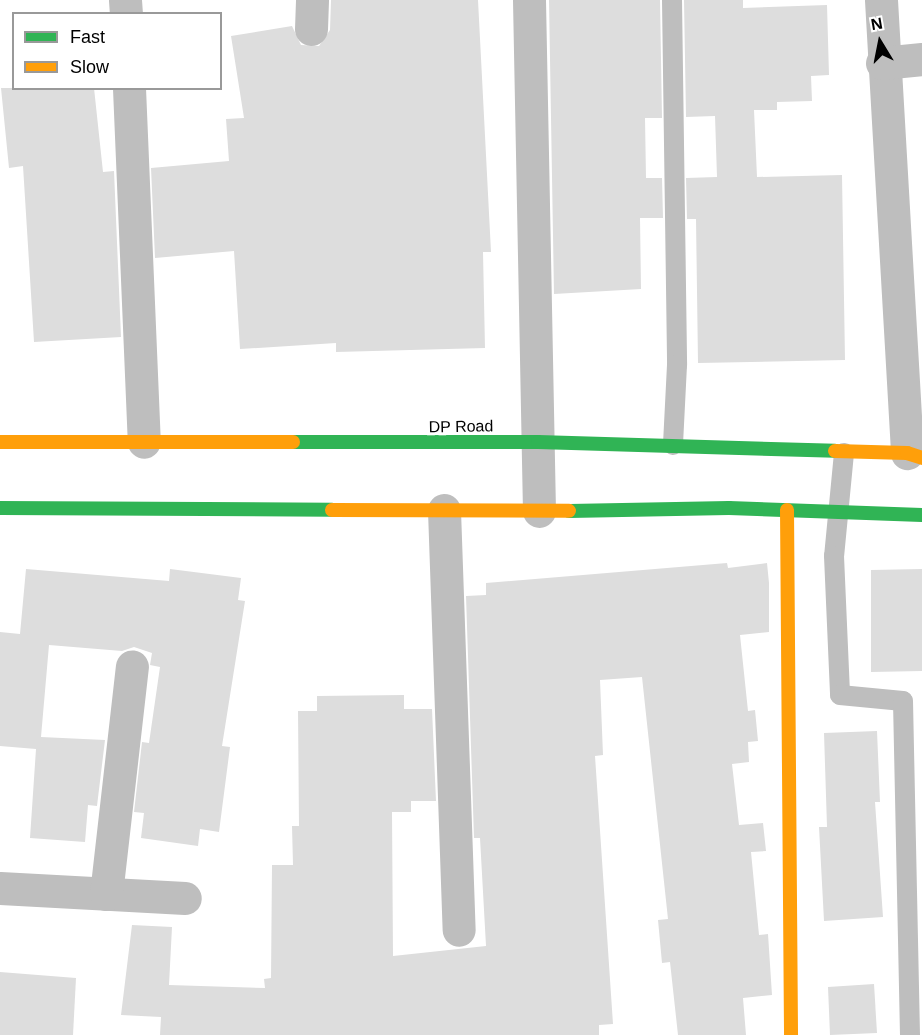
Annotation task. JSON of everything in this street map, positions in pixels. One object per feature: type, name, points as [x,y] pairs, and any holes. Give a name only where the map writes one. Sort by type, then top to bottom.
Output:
[{"type":"main road","name":"DP Road","points":[[0,442],[538,442],[674,445],[915,456]]},
{"type":"main road","points":[[0,508],[787,510],[922,515]]},
{"type":"main road","points":[[787,510],[791,1035]]},
{"type":"street","points":[[529,0],[539,511]]},
{"type":"street","points":[[881,0],[882,63],[915,456]]},
{"type":"street","points":[[882,63],[922,59]]},
{"type":"street","points":[[129,90],[144,442]]},
{"type":"street","points":[[444,510],[459,930]]},
{"type":"street","points":[[106,894],[132,666]]},
{"type":"street","points":[[0,888],[185,898]]},
{"type":"lane","points":[[672,0],[677,364],[674,445]]},
{"type":"lane","points":[[844,453],[834,556],[840,695],[903,701],[910,1035]]},
{"type":"building","points":[[331,0],[478,0],[491,252],[483,252],[485,348],[336,352],[336,343],[240,349],[234,251],[155,258],[151,168],[229,161],[226,119],[244,118],[231,36],[292,26],[301,45],[319,46],[330,30]]},
{"type":"building","points":[[549,0],[660,0],[662,118],[645,118],[646,178],[662,178],[663,218],[640,218],[641,289],[554,294]]},
{"type":"building","points":[[684,0],[743,0],[743,8],[827,5],[829,75],[811,76],[812,101],[777,102],[777,110],[754,110],[757,177],[842,175],[845,360],[698,363],[696,219],[687,219],[686,178],[717,177],[715,116],[686,117]]},
{"type":"building","points":[[1,88],[94,90],[103,172],[114,171],[121,337],[34,342],[23,166],[9,168]]},
{"type":"building","points":[[727,563],[728,568],[767,563],[769,583],[769,632],[740,635],[748,711],[755,710],[758,741],[748,742],[749,762],[732,764],[739,825],[763,823],[766,851],[751,852],[759,935],[768,934],[772,995],[743,998],[746,1035],[678,1035],[670,962],[662,963],[658,920],[668,919],[642,677],[600,680],[603,755],[595,756],[613,1024],[599,1025],[599,1035],[160,1035],[161,1017],[121,1015],[132,925],[172,927],[169,985],[265,988],[264,979],[271,978],[272,865],[293,865],[292,826],[299,826],[298,711],[317,711],[317,696],[404,695],[404,709],[432,709],[436,801],[411,801],[411,812],[392,812],[393,956],[486,946],[480,838],[474,838],[466,596],[486,595],[486,583]]},
{"type":"building","points":[[26,569],[169,581],[170,569],[241,578],[238,600],[245,601],[222,746],[230,747],[219,832],[200,829],[198,846],[141,838],[144,813],[134,812],[142,742],[149,743],[160,667],[150,665],[152,653],[134,647],[122,651],[49,645],[41,737],[105,740],[97,806],[88,805],[85,842],[30,838],[36,749],[0,746],[0,632],[20,634]]},
{"type":"building","points":[[922,569],[922,671],[871,672],[871,570]]},
{"type":"building","points":[[877,731],[880,802],[875,802],[883,917],[824,921],[819,827],[827,827],[824,733]]},
{"type":"building","points":[[0,972],[76,978],[73,1035],[0,1035]]},
{"type":"building","points":[[874,984],[877,1033],[830,1035],[828,987]]},
{"type":"traffic: fast","points":[[293,442],[538,442],[835,451]]},
{"type":"traffic: fast","points":[[0,508],[332,510]]},
{"type":"traffic: fast","points":[[569,511],[729,508],[922,515]]},
{"type":"traffic: slow","points":[[0,442],[293,442]]},
{"type":"traffic: slow","points":[[835,451],[907,453],[922,458]]},
{"type":"traffic: slow","points":[[332,510],[569,511]]},
{"type":"traffic: slow","points":[[787,510],[791,1035]]}]
